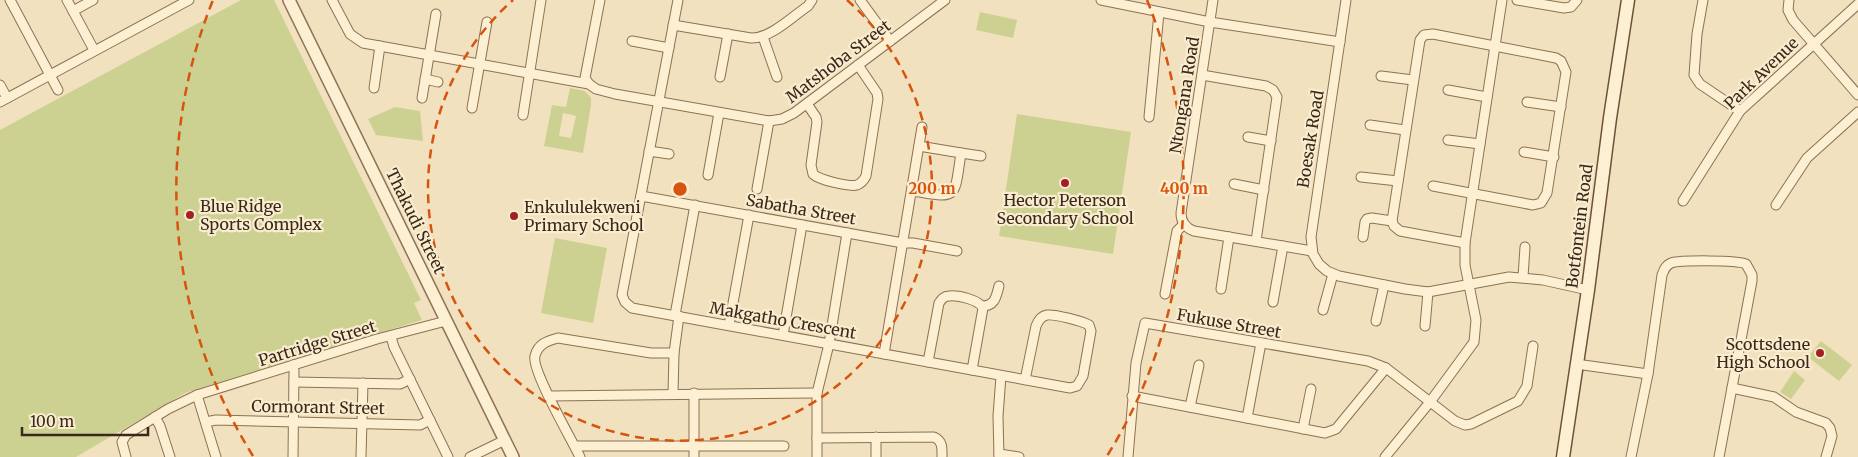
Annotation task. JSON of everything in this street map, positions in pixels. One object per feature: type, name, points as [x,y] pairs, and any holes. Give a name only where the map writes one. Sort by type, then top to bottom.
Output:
[{"type":"main road","name":"Botfontein Road","points":[[1563,457],[1628,0]]},
{"type":"street","points":[[10,0],[58,90]]},
{"type":"street","points":[[67,0],[94,50]]},
{"type":"street","points":[[73,11],[94,0]]},
{"type":"street","points":[[0,85],[4,100],[190,0]]},
{"type":"street","name":"Thakudi Street","points":[[289,0],[513,457]]},
{"type":"street","name":"Matshoba Street","points":[[332,0],[347,30],[354,38],[363,43],[588,84],[601,91],[769,121],[788,116],[807,104],[945,0]]},
{"type":"street","points":[[523,115],[541,0]]},
{"type":"street","points":[[588,84],[585,78],[600,0]]},
{"type":"street","name":"Makgatho Crescent","points":[[678,0],[622,299],[632,308],[729,325],[1001,376],[1070,388],[1077,386],[1083,376],[1090,331],[1089,326],[1081,321],[1048,315],[1040,319],[1036,326],[1025,380]]},
{"type":"street","points":[[673,25],[755,38],[763,37],[808,6],[812,0]]},
{"type":"street","points":[[860,0],[890,41]]},
{"type":"street","points":[[1101,0],[1131,3],[1159,13],[1210,22],[1340,42]]},
{"type":"street","name":"Ntongana Road","points":[[1165,294],[1178,231],[1184,224],[1181,213],[1213,0]]},
{"type":"street","name":"Boesak Road","points":[[1312,251],[1311,238],[1346,0]]},
{"type":"street","points":[[1385,457],[1430,402],[1474,342],[1476,320],[1465,265],[1465,243],[1502,0]]},
{"type":"street","points":[[1517,0],[1564,8],[1573,5],[1577,0]]},
{"type":"street","points":[[1703,0],[1697,34],[1694,75],[1700,84],[1740,111]]},
{"type":"street","points":[[1789,0],[1790,15],[1858,95]]},
{"type":"street","name":"Park Avenue","points":[[1682,201],[1740,111],[1858,4]]},
{"type":"street","points":[[1149,117],[1159,13]]},
{"type":"street","points":[[422,98],[436,14]]},
{"type":"street","points":[[472,108],[487,22]]},
{"type":"street","points":[[720,77],[728,34]]},
{"type":"street","points":[[1433,186],[1533,205],[1544,200],[1554,157],[1566,72],[1561,61],[1556,58],[1433,34],[1427,34],[1418,43],[1392,221],[1394,226],[1400,231],[1465,243]]},
{"type":"street","points":[[763,37],[777,77]]},
{"type":"street","points":[[632,41],[669,48]]},
{"type":"street","points":[[374,88],[380,46]]},
{"type":"street","points":[[807,104],[817,122],[811,165],[813,174],[818,178],[853,185],[860,184],[866,176],[878,99],[877,93],[858,65]]},
{"type":"street","points":[[1202,75],[1266,86],[1273,90],[1277,101],[1256,241]]},
{"type":"street","points":[[1381,76],[1413,80]]},
{"type":"street","points":[[425,79],[438,82]]},
{"type":"street","points":[[1448,90],[1487,97]]},
{"type":"street","points":[[1527,102],[1561,108]]},
{"type":"street","points":[[1776,205],[1807,158],[1858,112]]},
{"type":"street","points":[[708,175],[719,113]]},
{"type":"street","points":[[757,189],[769,121]]},
{"type":"street","points":[[1370,125],[1405,130]]},
{"type":"street","points":[[884,354],[922,127]]},
{"type":"street","points":[[1248,137],[1271,141]]},
{"type":"street","points":[[1448,140],[1480,144]]},
{"type":"street","points":[[919,146],[981,156]]},
{"type":"street","points":[[649,151],[669,154]]},
{"type":"street","points":[[912,191],[942,196],[952,193],[956,186],[961,152]]},
{"type":"street","points":[[1524,152],[1554,157]]},
{"type":"street","points":[[1361,177],[1398,181]]},
{"type":"street","points":[[1234,184],[1264,190]]},
{"type":"street","name":"Sabatha Street","points":[[641,196],[957,251]]},
{"type":"street","points":[[673,394],[677,316],[695,205]]},
{"type":"street","points":[[729,325],[749,215]]},
{"type":"street","points":[[1363,237],[1367,219],[1392,221]]},
{"type":"street","points":[[1184,224],[1194,231],[1312,251],[1319,264],[1332,274],[1384,285],[1428,292],[1469,283],[1509,277],[1523,277],[1588,290]]},
{"type":"street","points":[[783,335],[802,225]]},
{"type":"street","points":[[817,457],[817,393],[829,344],[847,233]]},
{"type":"street","points":[[1222,289],[1229,237]]},
{"type":"street","points":[[1273,302],[1283,246]]},
{"type":"street","points":[[1523,277],[1525,247]]},
{"type":"street","points":[[1631,457],[1648,374],[1664,268],[1673,262],[1741,262],[1750,269],[1752,281],[1719,457]]},
{"type":"street","points":[[1324,310],[1332,274]]},
{"type":"street","points":[[1376,321],[1384,285]]},
{"type":"street","points":[[928,362],[938,306],[941,300],[946,296],[952,296],[975,300],[982,306],[988,306],[995,300],[999,286]]},
{"type":"street","points":[[1425,326],[1428,292]]},
{"type":"street","points":[[972,370],[983,311],[982,306]]},
{"type":"street","name":"Partridge Street","points":[[126,457],[122,445],[124,436],[155,416],[197,395],[377,339],[391,337],[446,321]]},
{"type":"street","name":"Fukuse Street","points":[[1128,457],[1136,363],[1145,323],[1368,361],[1386,368],[1455,421],[1465,425],[1507,408],[1523,396],[1527,386],[1533,346]]},
{"type":"street","points":[[391,337],[394,348],[448,457]]},
{"type":"street","points":[[580,457],[535,363],[535,357],[542,345],[546,341],[558,338],[651,353],[674,353]]},
{"type":"street","points":[[1247,418],[1261,343]]},
{"type":"street","points":[[1576,364],[1648,374]]},
{"type":"street","points":[[293,365],[293,457]]},
{"type":"street","points":[[1190,407],[1199,365]]},
{"type":"street","points":[[1132,396],[1325,433],[1334,430],[1386,368]]},
{"type":"street","points":[[1001,376],[998,416],[999,455],[1019,457]]},
{"type":"street","points":[[294,382],[400,384],[410,380]]},
{"type":"street","points":[[361,457],[363,384]]},
{"type":"street","points":[[1732,388],[1774,397],[1796,412],[1826,423],[1830,428],[1832,436],[1826,457]]},
{"type":"street","points":[[1303,429],[1311,389]]},
{"type":"street","points":[[694,393],[694,457]]},
{"type":"street","points":[[550,396],[817,393]]},
{"type":"street","points":[[197,395],[216,457]]},
{"type":"street","points":[[155,416],[170,457]]},
{"type":"street","name":"Cormorant Street","points":[[206,422],[216,420],[420,425],[430,420]]},
{"type":"street","points":[[876,437],[876,457]]},
{"type":"street","points":[[817,438],[934,437],[941,442],[942,457]]},
{"type":"street","points":[[470,457],[505,440]]},
{"type":"street","points":[[575,446],[784,446]]},
{"type":"street","points":[[760,446],[760,457]]},
{"type":"green space","name":"Blue Ridge Sports Complex","points":[[241,0],[274,0],[421,300],[414,303],[422,320],[185,393],[76,457],[0,457],[0,130]]},
{"type":"green space","points":[[980,12],[1017,20],[1013,38],[976,30]]},
{"type":"green space","points":[[570,88],[585,91],[591,98],[583,153],[544,146],[552,105],[566,107]],"holes":[[[563,113],[576,116],[571,138],[559,136]]]},
{"type":"green space","points":[[395,107],[420,111],[423,141],[376,135],[368,119]]},
{"type":"green space","points":[[1017,114],[1131,132],[1113,254],[999,236]]},
{"type":"green space","points":[[555,238],[607,248],[593,323],[541,313]]},
{"type":"green space","points":[[1821,341],[1852,365],[1839,381],[1808,357]]},
{"type":"green space","points":[[1794,371],[1805,380],[1791,399],[1780,392]]},
{"type":"place","name":"Hector Peterson Secondary School","points":[[1065,183]]},
{"type":"place","name":"Blue Ridge Sports Complex","points":[[190,215]]},
{"type":"place","name":"Enkululekweni Primary School","points":[[514,216]]},
{"type":"place","name":"Scottsdene High School","points":[[1820,353]]}]
